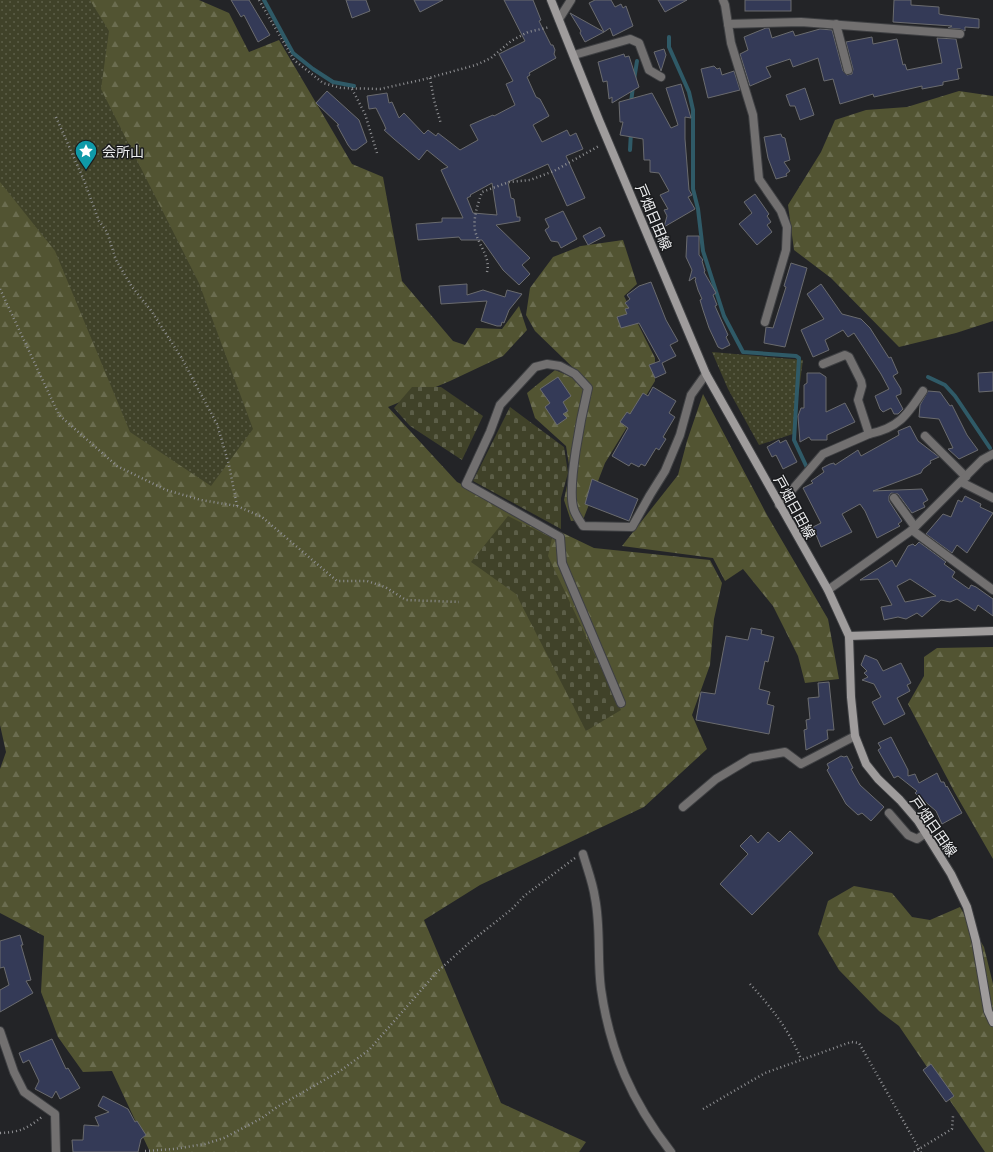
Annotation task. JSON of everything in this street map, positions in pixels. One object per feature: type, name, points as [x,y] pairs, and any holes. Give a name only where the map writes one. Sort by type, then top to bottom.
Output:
[{"type":"main road","name":"戸畑日田線","points":[[551,0],[560,19],[608,141],[706,374],[828,590],[849,636],[850,697],[855,736],[866,764],[878,779],[900,800],[926,833],[952,874],[967,906],[976,941],[988,1011],[993,1022]]},
{"type":"main road","points":[[849,636],[993,631]]},
{"type":"street","points":[[560,19],[571,0]]},
{"type":"street","points":[[723,0],[731,43],[753,115],[759,179],[781,211],[787,227],[786,250],[766,322]]},
{"type":"street","points":[[728,24],[801,22],[960,34]]},
{"type":"street","points":[[836,24],[848,70]]},
{"type":"street","points":[[574,55],[630,39],[639,43],[648,70],[661,77]]},
{"type":"street","points":[[823,364],[845,355],[849,357],[861,381],[862,386],[858,400],[869,434]]},
{"type":"street","points":[[621,703],[562,563],[560,537],[466,484],[490,432],[500,405],[535,368],[547,364],[560,366],[575,374],[588,388],[580,421],[575,463],[572,494],[574,510],[583,526],[632,527],[650,495],[666,471],[680,435],[691,395],[706,374]]},
{"type":"street","points":[[779,505],[823,454],[869,434],[882,432],[904,419],[923,390]]},
{"type":"street","points":[[925,436],[964,480],[993,498]]},
{"type":"street","points":[[828,590],[913,528],[964,480],[982,460],[993,454]]},
{"type":"street","points":[[894,498],[913,528],[993,590]]},
{"type":"street","points":[[683,807],[716,779],[751,758],[786,752],[800,764],[855,736]]},
{"type":"street","points":[[889,813],[908,835],[917,839],[926,833]]},
{"type":"street","points":[[583,854],[595,898],[601,987],[607,1023],[619,1064],[644,1115],[671,1152]]},
{"type":"street","points":[[0,1031],[14,1072],[24,1092],[55,1114],[56,1152]]},
{"type":"path","points":[[259,0],[294,60],[323,84],[341,88],[380,89],[430,78],[476,65],[491,58],[511,41],[528,32],[550,27]]},
{"type":"path","points":[[430,78],[441,124]]},
{"type":"path","points":[[352,88],[365,114],[377,153]]},
{"type":"path","points":[[56,117],[99,222],[107,232],[116,260],[132,287],[150,309],[181,357],[216,424],[229,465],[237,506]]},
{"type":"path","points":[[487,272],[489,264],[475,229],[476,209],[482,192],[509,182],[530,180],[554,171],[608,141]]},
{"type":"path","points":[[0,289],[58,416],[117,466],[159,487],[201,500],[237,506],[262,517],[338,581],[367,581],[385,587],[406,600],[459,602]]},
{"type":"path","points":[[145,1151],[174,1149],[204,1144],[224,1138],[262,1118],[277,1107],[340,1071],[369,1050],[437,972],[469,943],[512,909],[524,896],[569,861],[583,854]]},
{"type":"path","points":[[750,984],[773,1009],[794,1041],[801,1059]]},
{"type":"path","points":[[703,1109],[765,1073],[851,1042],[859,1043],[920,1151]]},
{"type":"path","points":[[0,1133],[18,1132],[30,1126],[50,1110]]},
{"type":"path","points":[[914,1152],[920,1151],[952,1129],[953,1116]]},
{"type":"green space","points":[[0,0],[199,0],[229,13],[249,52],[279,40],[352,164],[383,177],[402,281],[453,341],[465,345],[476,328],[502,329],[519,306],[527,330],[503,356],[450,381],[388,407],[457,482],[594,548],[710,560],[722,583],[714,619],[710,665],[692,715],[707,749],[644,807],[480,885],[424,920],[501,1103],[586,1142],[579,1152],[150,1152],[112,1071],[83,1072],[58,1037],[41,992],[44,936],[0,913],[0,769],[6,752],[0,725]]},
{"type":"green space","points":[[0,0],[90,0],[109,31],[101,89],[199,283],[253,429],[211,486],[130,432],[55,251],[0,182]]},
{"type":"green space","points":[[959,91],[993,96],[993,321],[956,333],[899,347],[831,278],[794,250],[788,205],[821,152],[835,120],[866,110],[907,107]]},
{"type":"green space","points":[[623,240],[637,284],[624,296],[655,358],[655,381],[605,463],[583,520],[571,521],[564,500],[570,471],[566,446],[535,418],[527,393],[555,370],[591,385],[535,331],[526,315],[530,288],[553,257],[581,246]]},
{"type":"green space","points":[[712,352],[803,360],[793,434],[759,445],[728,389]]},
{"type":"green space","points":[[412,387],[441,387],[483,416],[462,460],[410,426],[394,408]]},
{"type":"green space","points":[[703,394],[767,515],[828,619],[839,679],[805,683],[798,656],[773,606],[743,569],[725,581],[713,558],[622,546],[678,475],[687,441]]},
{"type":"green space","points":[[510,407],[564,447],[568,473],[561,498],[561,529],[473,481]]},
{"type":"green space","points":[[508,516],[552,538],[548,556],[621,710],[586,731],[516,594],[471,562]]},
{"type":"green space","points":[[993,647],[993,859],[955,793],[908,704],[924,676],[924,657],[937,648]]},
{"type":"green space","points":[[854,886],[892,893],[912,917],[930,920],[960,907],[984,947],[993,984],[993,1152],[985,1152],[899,1026],[879,1011],[839,970],[818,934],[828,901]]},
{"type":"building","points":[[231,0],[249,0],[270,35],[258,42],[244,15],[241,17]]},
{"type":"building","points":[[346,0],[366,0],[370,11],[352,18]]},
{"type":"building","points":[[414,0],[443,0],[420,12]]},
{"type":"building","points":[[504,0],[533,0],[541,20],[539,21],[551,45],[553,45],[556,58],[529,73],[530,75],[527,77],[536,97],[540,99],[549,116],[533,125],[542,142],[567,130],[570,136],[576,133],[583,149],[566,156],[585,198],[567,206],[548,164],[508,182],[511,198],[514,199],[517,217],[520,217],[520,221],[496,225],[530,258],[522,265],[530,274],[519,285],[503,270],[482,240],[461,240],[459,237],[418,240],[416,224],[442,222],[442,218],[463,218],[441,170],[448,167],[427,150],[419,160],[394,139],[384,130],[386,129],[376,108],[369,109],[367,96],[387,93],[389,103],[392,102],[399,118],[404,113],[424,134],[428,130],[436,136],[438,133],[460,150],[478,140],[470,125],[493,115],[494,116],[515,105],[506,84],[513,81],[499,54],[525,41]],"holes":[[[492,183],[497,215],[473,213],[467,198]]]},
{"type":"building","points":[[595,0],[611,0],[615,7],[621,4],[623,8],[626,6],[633,26],[613,36],[610,28],[604,32],[589,3]]},
{"type":"building","points":[[658,0],[687,0],[665,12]]},
{"type":"building","points":[[745,0],[791,0],[791,11],[745,11]]},
{"type":"building","points":[[894,0],[911,0],[911,5],[939,7],[939,14],[979,19],[979,28],[965,27],[965,31],[948,28],[952,26],[893,22]]},
{"type":"building","points":[[570,13],[604,32],[585,42],[580,33],[581,31]]},
{"type":"building","points":[[769,28],[772,38],[793,31],[795,36],[820,29],[832,30],[843,71],[847,75],[852,74],[853,69],[846,42],[872,37],[873,44],[897,39],[903,65],[905,64],[907,70],[942,63],[937,38],[956,39],[962,68],[957,69],[959,79],[943,82],[943,85],[922,89],[922,86],[874,97],[873,94],[840,104],[833,79],[824,81],[818,58],[793,67],[790,59],[766,67],[771,77],[750,86],[740,54],[748,50],[744,37]]},
{"type":"building","points":[[664,49],[666,55],[661,71],[654,52]]},
{"type":"building","points":[[624,54],[625,57],[629,56],[639,87],[612,103],[612,97],[609,99],[607,81],[603,82],[598,62]]},
{"type":"building","points":[[714,66],[717,69],[720,68],[722,75],[734,71],[740,90],[708,98],[701,69]]},
{"type":"building","points":[[681,84],[691,118],[685,117],[685,139],[689,190],[692,195],[688,197],[695,209],[664,227],[667,216],[664,210],[668,209],[660,195],[669,191],[659,173],[650,172],[650,160],[644,160],[643,139],[620,135],[623,122],[620,122],[619,102],[652,93],[671,128],[678,125],[666,88]]},
{"type":"building","points":[[805,88],[814,115],[800,120],[795,106],[790,106],[786,95]]},
{"type":"building","points":[[327,91],[359,120],[367,142],[356,150],[352,150],[348,145],[337,125],[339,125],[316,103]]},
{"type":"building","points":[[781,134],[782,137],[785,138],[790,160],[784,162],[790,171],[786,174],[787,176],[776,179],[768,158],[764,137]]},
{"type":"building","points":[[755,194],[769,214],[767,216],[771,222],[767,225],[772,232],[757,245],[739,224],[752,213],[744,202]]},
{"type":"building","points":[[563,211],[577,239],[561,248],[558,242],[551,241],[545,230],[549,227],[545,219]]},
{"type":"building","points":[[600,227],[605,236],[588,245],[583,236]]},
{"type":"building","points":[[687,236],[699,236],[699,255],[703,260],[704,272],[716,293],[713,295],[717,305],[715,306],[728,335],[726,337],[730,345],[722,349],[718,347],[709,328],[700,300],[702,299],[695,277],[689,281],[692,270],[686,257]]},
{"type":"building","points":[[791,263],[807,268],[785,347],[764,343],[766,327],[773,328],[786,287],[784,286]]},
{"type":"building","points":[[651,282],[666,320],[678,341],[670,345],[676,356],[662,363],[666,373],[655,378],[649,365],[660,361],[639,323],[621,328],[617,317],[627,314],[625,309],[629,308],[625,303],[630,299],[627,295],[639,286]]},
{"type":"building","points":[[467,284],[467,295],[483,290],[505,297],[507,290],[522,294],[509,310],[504,323],[502,322],[501,326],[497,326],[481,321],[487,301],[441,304],[439,286]]},
{"type":"building","points":[[821,284],[842,314],[861,319],[870,328],[889,358],[891,357],[898,373],[893,376],[901,389],[901,394],[896,396],[903,409],[898,414],[894,414],[891,408],[883,412],[880,409],[875,396],[889,389],[854,333],[848,337],[843,330],[825,340],[829,350],[813,357],[801,330],[824,319],[807,294]]},
{"type":"building","points":[[993,372],[993,391],[979,392],[978,373]]},
{"type":"building","points":[[807,373],[820,373],[826,377],[826,412],[845,403],[855,422],[827,435],[827,440],[811,440],[809,437],[800,442],[798,416],[801,408],[804,408],[804,385],[807,383]]},
{"type":"building","points":[[558,377],[571,396],[563,402],[568,411],[563,414],[567,418],[557,425],[545,407],[550,403],[540,389]]},
{"type":"building","points":[[653,387],[676,401],[669,413],[675,417],[663,437],[666,439],[659,450],[656,448],[645,466],[641,464],[639,467],[631,463],[629,466],[612,456],[628,428],[620,422],[627,412],[630,414],[643,393],[648,396]]},
{"type":"building","points":[[928,391],[940,392],[950,406],[952,405],[967,435],[978,450],[959,459],[948,449],[953,448],[939,419],[919,417],[920,405]]},
{"type":"building","points":[[910,426],[918,441],[939,457],[930,461],[931,463],[923,469],[921,473],[873,491],[922,489],[928,500],[923,503],[925,507],[912,513],[898,494],[891,493],[889,496],[889,501],[902,521],[898,524],[900,526],[877,538],[865,511],[860,504],[842,514],[852,532],[821,547],[813,527],[821,523],[803,488],[813,483],[811,481],[824,472],[822,468],[834,463],[835,465],[858,450],[861,456],[899,435],[898,431]]},
{"type":"building","points":[[779,440],[780,443],[786,440],[797,462],[783,469],[776,455],[772,457],[767,447]]},
{"type":"building","points":[[592,479],[638,499],[629,521],[585,504]]},
{"type":"building","points":[[965,496],[981,504],[980,507],[993,513],[967,553],[957,545],[952,553],[926,534],[943,514],[951,517],[958,500],[962,502]]},
{"type":"building","points":[[919,542],[946,562],[944,564],[955,572],[952,577],[969,589],[971,585],[976,587],[993,599],[993,616],[978,605],[975,611],[957,599],[950,602],[941,600],[922,617],[917,613],[906,619],[898,617],[884,620],[881,607],[892,605],[878,579],[860,580],[892,560],[896,567],[908,546],[913,544],[915,546]],"holes":[[[910,579],[936,596],[905,602],[897,586]]]},
{"type":"building","points":[[751,628],[762,630],[761,634],[774,637],[768,662],[765,661],[759,689],[770,692],[767,704],[774,706],[769,734],[696,720],[701,692],[715,694],[726,636],[748,640]]},
{"type":"building","points":[[865,655],[877,660],[883,671],[901,663],[911,683],[907,685],[910,691],[897,698],[905,714],[884,725],[872,702],[881,697],[874,684],[862,680],[868,677],[864,673],[867,671],[861,665]]},
{"type":"building","points":[[829,682],[834,730],[827,730],[828,739],[806,750],[804,730],[807,729],[806,720],[810,719],[808,698],[819,697],[818,683]]},
{"type":"building","points":[[891,737],[908,770],[908,776],[915,774],[919,783],[937,773],[941,782],[944,782],[946,787],[947,786],[962,813],[942,824],[936,811],[915,793],[917,791],[898,776],[894,778],[878,750],[881,748],[878,743]]},
{"type":"building","points":[[841,756],[847,756],[853,768],[851,769],[860,785],[884,807],[871,821],[862,813],[858,815],[846,804],[827,770],[829,768],[827,764]]},
{"type":"building","points":[[790,831],[813,853],[752,915],[720,884],[748,854],[740,846],[751,835],[758,843],[768,832],[779,842]]},
{"type":"building","points":[[20,935],[23,945],[21,945],[31,980],[26,981],[33,993],[0,1012],[0,990],[9,985],[4,967],[0,968],[0,941]]},
{"type":"building","points":[[52,1039],[66,1069],[68,1068],[80,1088],[60,1099],[56,1091],[52,1098],[35,1089],[39,1081],[29,1060],[23,1063],[19,1053]]},
{"type":"building","points":[[931,1064],[954,1096],[946,1102],[923,1070]]},
{"type":"building","points":[[103,1096],[128,1109],[135,1122],[137,1121],[146,1135],[141,1139],[138,1152],[73,1152],[72,1140],[83,1140],[84,1125],[99,1126],[95,1117],[109,1112],[98,1106]]},
{"type":"waterway","points":[[264,0],[293,53],[313,69],[333,82],[354,86]]},
{"type":"waterway","points":[[669,37],[669,47],[689,92],[693,110],[693,189],[698,209],[703,251],[724,316],[743,352],[796,356],[799,358],[794,440],[809,472]]},
{"type":"waterway","points":[[634,80],[637,61]]},
{"type":"waterway","points":[[631,103],[633,86]]},
{"type":"waterway","points":[[630,150],[631,132]]},
{"type":"waterway","points":[[928,377],[945,385],[955,396],[990,448]]},
{"type":"place","name":"会所山","points":[[86,170]]}]
